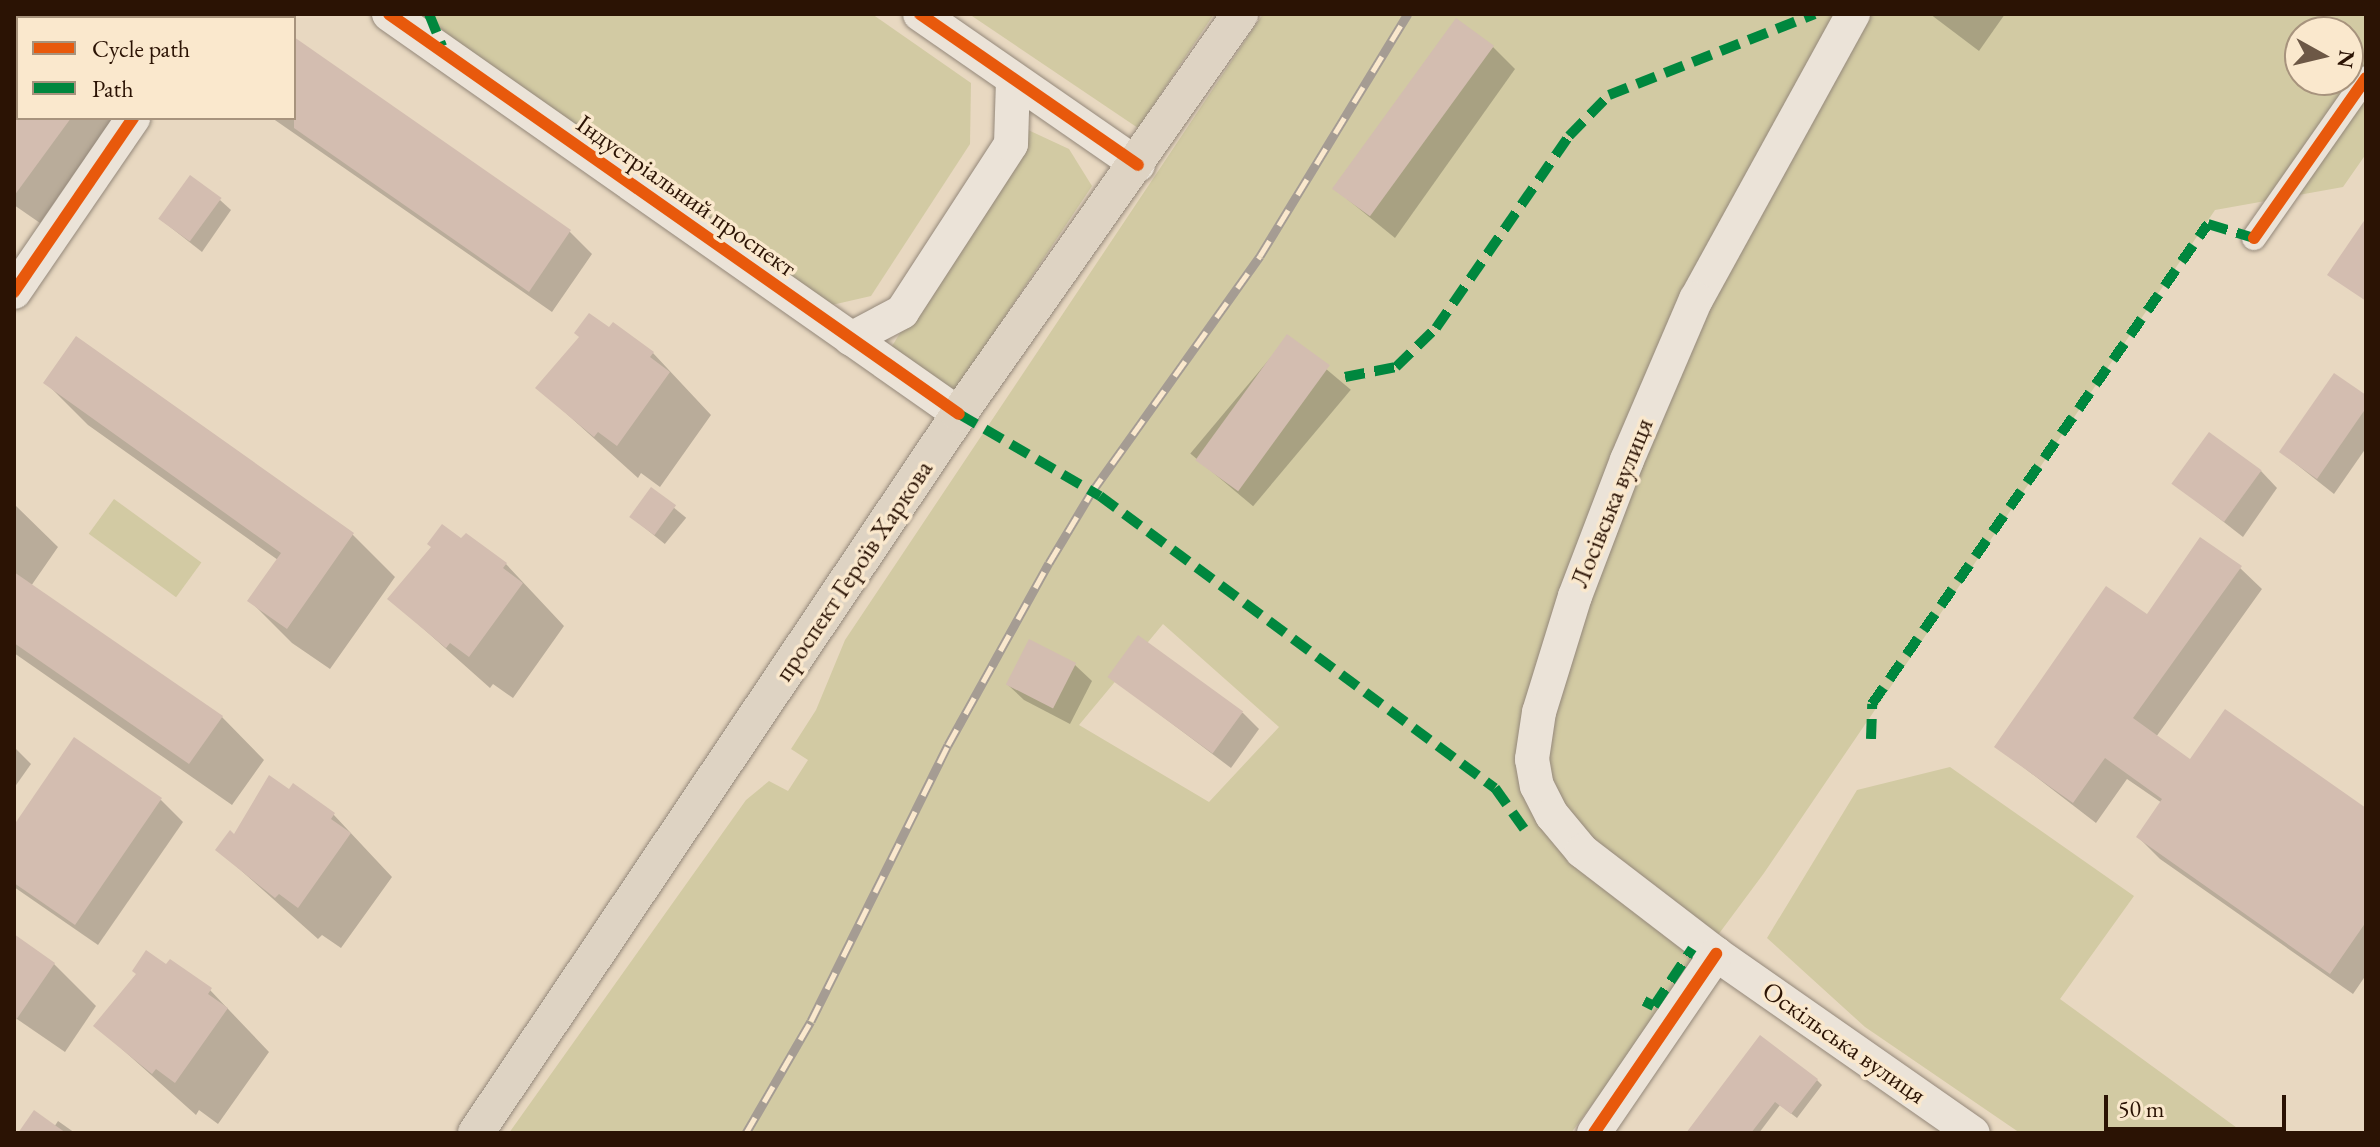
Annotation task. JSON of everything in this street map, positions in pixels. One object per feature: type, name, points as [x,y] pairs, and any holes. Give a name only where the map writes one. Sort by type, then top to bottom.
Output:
[{"type":"main road","name":"проспект Героїв Харкова","points":[[476,1133],[959,414],[1138,165],[1240,14]]},
{"type":"street","name":"Індустріальний проспект","points":[[389,14],[959,414]]},
{"type":"street","points":[[920,14],[1138,165]]},
{"type":"street","name":"Лосівська вулиця","points":[[1716,954],[1582,851],[1552,815],[1537,786],[1534,743],[1575,596],[1696,299],[1853,14]]},
{"type":"street","points":[[2254,238],[2366,78]]},
{"type":"street","points":[[851,339],[902,312],[1011,144],[1013,79]]},
{"type":"street","points":[[14,292],[132,120]]},
{"type":"street","points":[[1594,1133],[1716,954]]},
{"type":"street","name":"Оскільська вулиця","points":[[1716,954],[1973,1133]]},
{"type":"shaded area","points":[[373,14],[872,14],[971,83],[970,144],[871,296],[810,310]]},
{"type":"shaded area","points":[[969,14],[1214,14],[1138,128]]},
{"type":"shaded area","points":[[1263,14],[2366,14],[2366,154],[2343,187],[2215,210],[1764,873],[1571,1133],[509,1133],[746,800],[769,781],[788,791],[808,760],[791,749],[816,710],[845,640]],"holes":[[[1163,624],[1279,727],[1209,802],[1079,725]]]},
{"type":"shaded area","points":[[1026,129],[1069,149],[1092,186],[953,394],[889,351]]},
{"type":"shaded area","points":[[114,499],[201,562],[176,597],[89,534]]},
{"type":"shaded area","points":[[1950,767],[2134,896],[2060,999],[2244,1133],[2020,1133],[1865,1027],[1767,938],[1857,790]]},
{"type":"building","points":[[1456,18],[1494,46],[1370,216],[1332,189]]},
{"type":"building","points":[[296,38],[571,230],[529,292],[294,128]]},
{"type":"building","points":[[14,118],[70,120],[14,196]]},
{"type":"building","points":[[190,175],[222,198],[190,242],[158,219]]},
{"type":"building","points":[[2366,218],[2366,301],[2327,275]]},
{"type":"building","points":[[589,313],[609,327],[613,322],[654,352],[650,357],[670,372],[617,446],[598,432],[594,437],[535,388],[579,337],[574,333]]},
{"type":"building","points":[[1287,334],[1330,365],[1238,491],[1195,460]]},
{"type":"building","points":[[76,336],[354,533],[287,629],[247,601],[281,553],[43,383]]},
{"type":"building","points":[[2334,373],[2366,395],[2366,408],[2317,479],[2279,452]]},
{"type":"building","points":[[2209,432],[2262,470],[2224,522],[2171,484]]},
{"type":"building","points":[[651,487],[676,505],[654,535],[629,517]]},
{"type":"building","points":[[442,524],[461,538],[466,533],[507,563],[503,568],[523,583],[469,657],[450,643],[446,648],[387,599],[431,547],[427,544]]},
{"type":"building","points":[[2200,537],[2242,566],[2133,718],[2190,759],[2225,709],[2366,808],[2366,922],[2330,974],[2136,837],[2162,799],[2105,758],[2073,803],[1994,747],[2106,586],[2147,614]]},
{"type":"building","points":[[14,572],[223,716],[189,764],[14,643]]},
{"type":"building","points":[[1138,635],[1243,711],[1213,753],[1107,677]]},
{"type":"building","points":[[1029,639],[1076,663],[1053,709],[1006,684]]},
{"type":"building","points":[[74,737],[162,798],[75,925],[14,883],[14,825]]},
{"type":"building","points":[[269,775],[289,789],[293,783],[335,813],[331,819],[351,833],[298,908],[279,894],[275,898],[215,850],[230,830],[234,834]]},
{"type":"building","points":[[14,934],[55,963],[14,1023]]},
{"type":"building","points":[[146,950],[166,964],[170,959],[212,988],[208,994],[228,1008],[175,1083],[156,1069],[152,1074],[93,1026],[136,974],[132,971]]},
{"type":"building","points":[[1760,1035],[1818,1079],[1791,1114],[1775,1102],[1751,1133],[1686,1133]]},
{"type":"building","points":[[34,1110],[66,1133],[18,1133]]},
{"type":"railway","points":[[746,1133],[811,1021],[948,745],[1049,563],[1091,493],[1260,256],[1408,14]]},
{"type":"marked path","points":[[429,14],[442,47]]},
{"type":"marked path","points":[[1345,377],[1396,367],[1436,328],[1569,136],[1609,95],[1815,14]]},
{"type":"marked path","points":[[1871,739],[1872,704],[2208,224],[2254,238]]},
{"type":"marked path","points":[[959,414],[1100,496],[1495,788],[1530,837]]},
{"type":"marked path","points":[[1644,1001],[1654,1006],[1692,949]]},
{"type":"cycle path","points":[[389,14],[959,414]]},
{"type":"cycle path","points":[[920,14],[1138,165]]},
{"type":"cycle path","points":[[2254,238],[2366,78]]},
{"type":"cycle path","points":[[14,292],[132,120]]},
{"type":"cycle path","points":[[1594,1133],[1716,954]]}]
